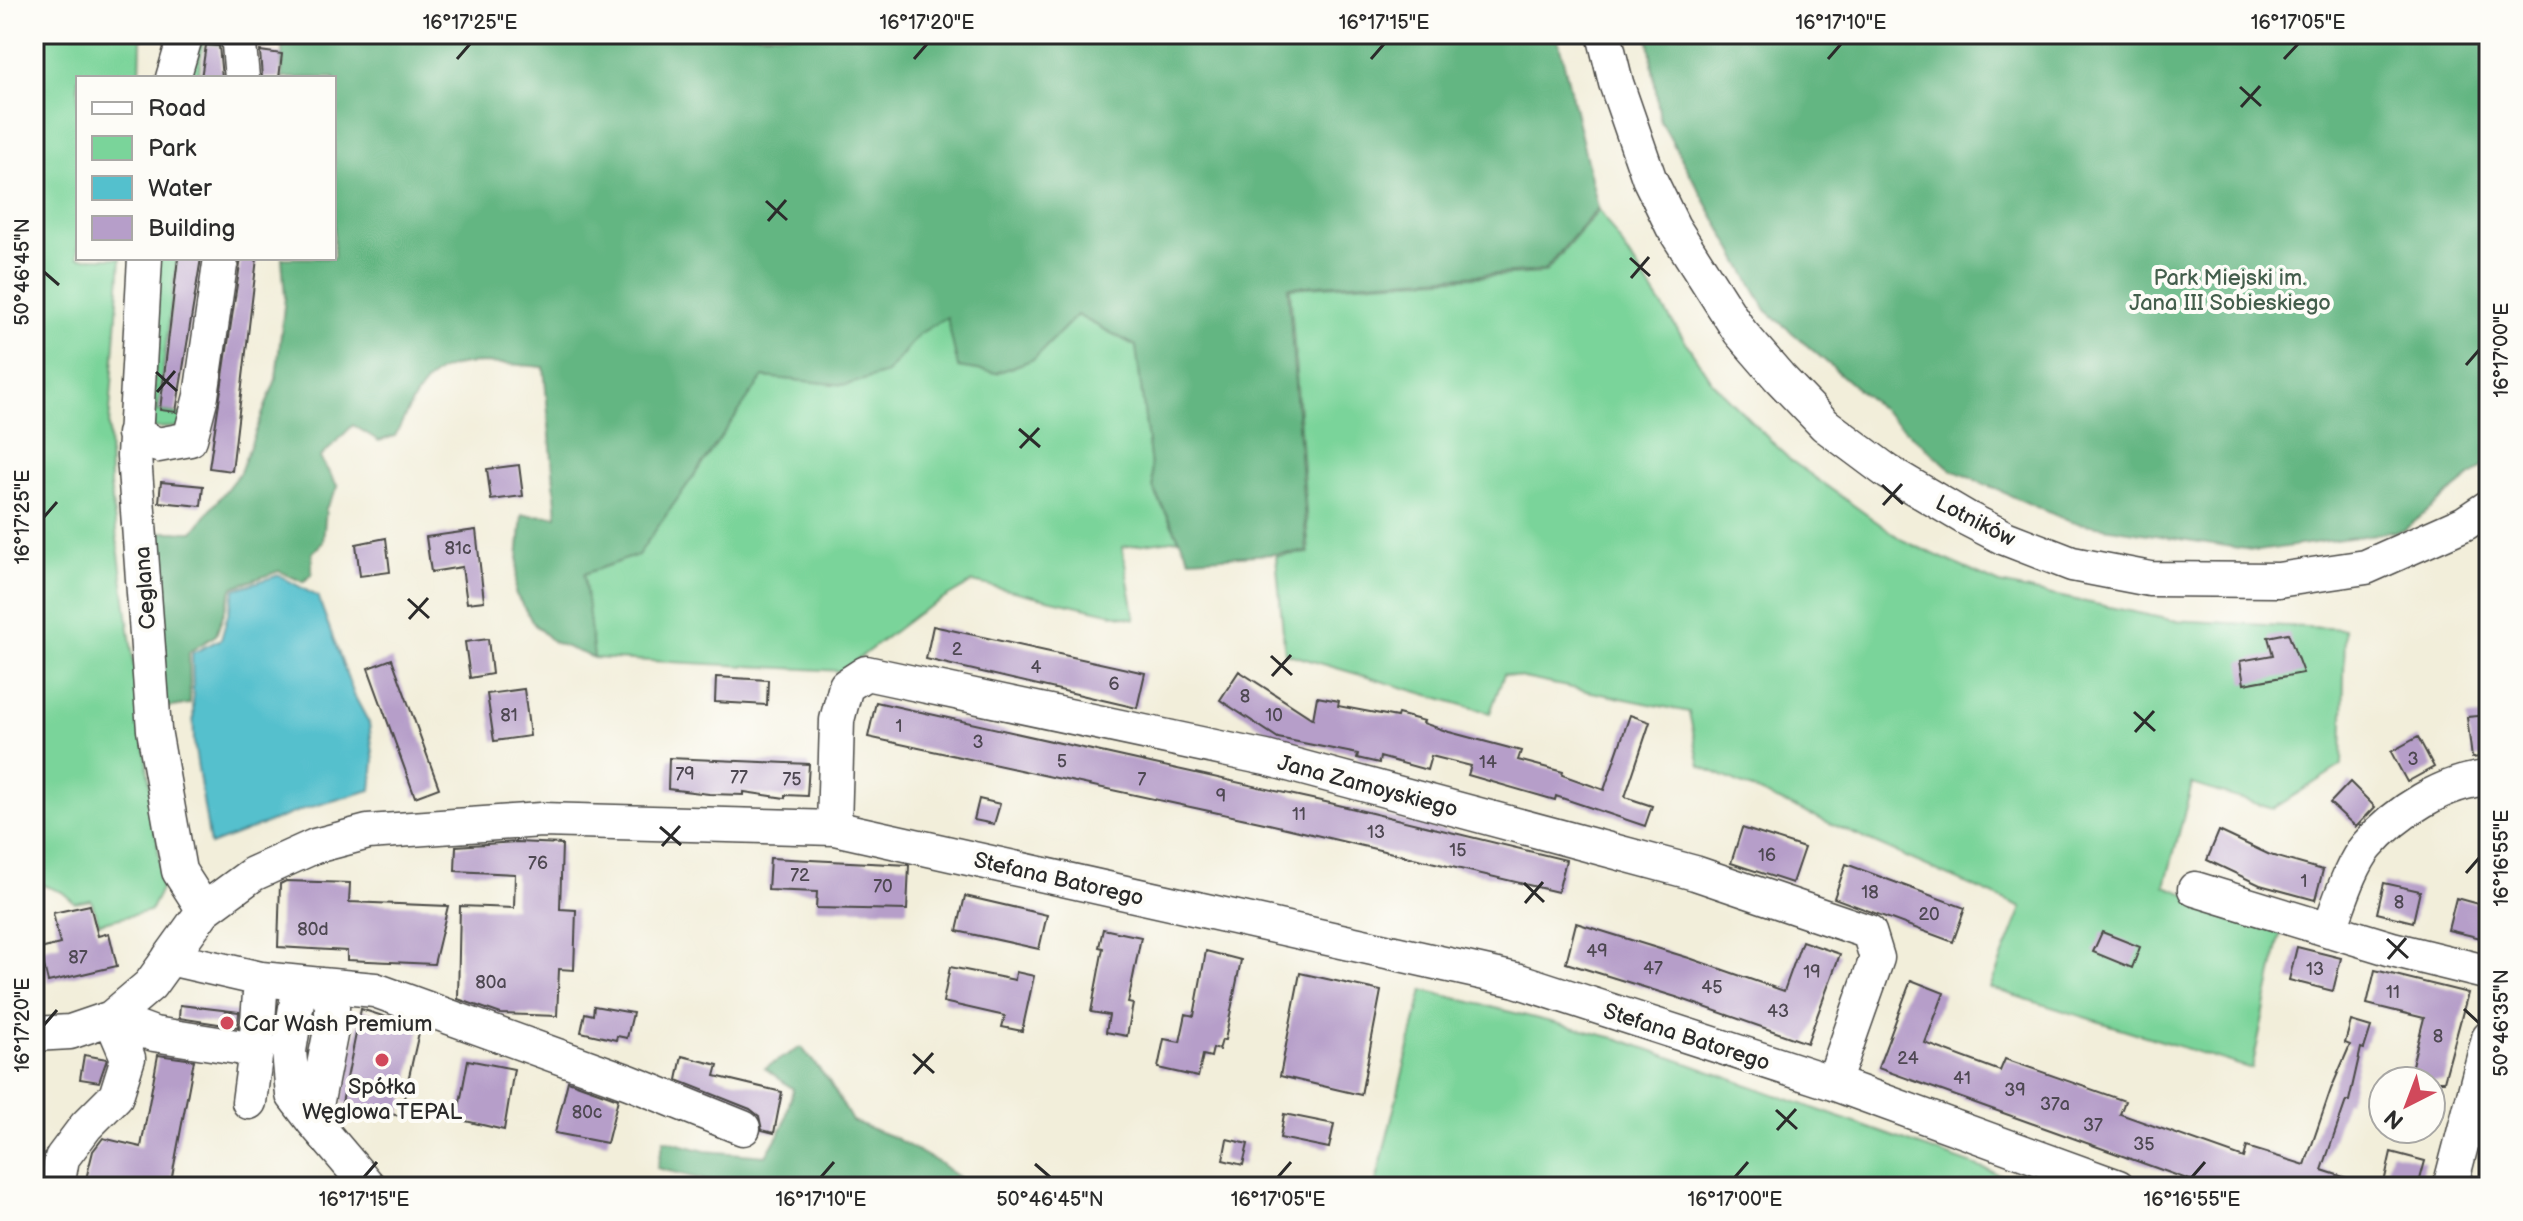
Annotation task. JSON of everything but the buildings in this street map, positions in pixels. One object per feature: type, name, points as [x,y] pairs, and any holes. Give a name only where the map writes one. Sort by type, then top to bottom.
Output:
[{"type":"street","points":[[174,76],[186,34]]},
{"type":"street","points":[[238,34],[242,76]]},
{"type":"street","name":"Lotników","points":[[1604,34],[1616,83],[1649,178],[1673,227],[1740,332],[1825,425],[1888,472],[1966,518],[2005,538],[2072,564],[2150,579],[2263,580],[2366,567],[2465,523],[2489,507]]},
{"type":"street","name":"Ceglana","points":[[145,260],[134,434],[154,730],[179,871],[204,910]]},
{"type":"street","points":[[134,434],[158,445],[190,439],[201,396],[221,260]]},
{"type":"street","name":"Jana Zamoyskiego","points":[[834,828],[837,720],[846,686],[866,673],[1266,758],[1695,873],[1869,932],[1877,958],[1833,1083]]},
{"type":"street","points":[[2329,930],[2366,847],[2391,823],[2443,790],[2471,779],[2489,778]]},
{"type":"street","name":"Stefana Batorego","points":[[34,1034],[70,1032],[111,1018],[150,985],[204,910],[253,874],[315,846],[368,832],[541,820],[834,828],[1516,980],[1833,1083],[2118,1187]]},
{"type":"street","points":[[2195,889],[2448,965],[2489,973]]},
{"type":"street","points":[[169,958],[261,979],[375,990],[629,1082],[743,1128]]},
{"type":"street","points":[[249,1102],[261,979]]},
{"type":"street","points":[[310,984],[289,1051],[293,1095],[369,1187]]},
{"type":"street","points":[[111,1018],[154,1034],[256,1050]]},
{"type":"street","points":[[57,1187],[62,1158],[86,1126],[116,1096],[128,1058],[111,1018]]},
{"type":"street","points":[[2450,1187],[2489,1038]]},
{"type":"green space","points":[[34,34],[151,34],[141,40],[140,76],[76,76],[76,260],[121,260],[109,426],[110,486],[161,889],[150,911],[99,923],[91,900],[75,903],[62,892],[34,882]]},
{"type":"green space","points":[[195,34],[230,34],[231,46],[203,42],[198,76],[184,76]]},
{"type":"green space","points":[[282,34],[1557,34],[1598,208],[1544,271],[1288,287],[1307,552],[1190,559],[1154,490],[1136,346],[1077,315],[1034,359],[996,373],[958,367],[947,317],[919,334],[887,373],[846,385],[763,377],[638,555],[584,574],[594,658],[553,642],[534,624],[515,593],[522,515],[557,516],[544,367],[489,363],[459,365],[437,373],[423,386],[395,436],[379,441],[353,425],[320,458],[338,487],[326,508],[323,542],[312,553],[312,574],[303,582],[279,571],[233,587],[216,635],[189,652],[190,704],[160,709],[153,532],[193,532],[240,472],[276,379],[285,297],[282,260],[336,260],[336,76],[282,76]]},
{"type":"green space","name":"Park Miejski im. Jana III Sobieskiego","points":[[1648,34],[2489,34],[2489,462],[2404,530],[2258,551],[2071,522],[1952,470],[1766,310],[1660,120]]},
{"type":"green space","points":[[1599,210],[1712,382],[1789,459],[1902,540],[2000,584],[2171,620],[2345,629],[2342,765],[2273,809],[2192,784],[2165,886],[2281,931],[2252,1069],[1990,988],[2022,908],[1700,766],[1689,712],[1504,674],[1490,713],[1285,653],[1276,556],[1309,553],[1290,288],[1545,273]]},
{"type":"green space","points":[[158,260],[177,260],[158,411],[189,415],[182,427],[153,428]]},
{"type":"green space","points":[[1077,315],[1136,346],[1154,490],[1179,539],[1122,547],[1135,619],[973,582],[917,614],[842,671],[594,658],[583,574],[638,555],[763,377],[846,385],[887,373],[919,334],[948,316],[997,373],[1034,359]]},
{"type":"green space","points":[[1423,990],[1619,1039],[2035,1187],[1375,1187]]},
{"type":"green space","points":[[801,1047],[829,1081],[852,1121],[893,1137],[941,1164],[970,1187],[732,1187],[657,1168],[664,1140],[705,1151],[766,1156],[784,1125],[793,1089],[765,1068]]},
{"type":"water","points":[[279,575],[318,597],[354,695],[369,723],[374,761],[371,790],[304,809],[210,845],[194,743],[192,653],[221,639],[235,589]]},
{"type":"place","name":"Car Wash Premium","points":[[227,1023]]},
{"type":"place","name":"Spółka Węglowa TEPAL","points":[[382,1060]]}]
